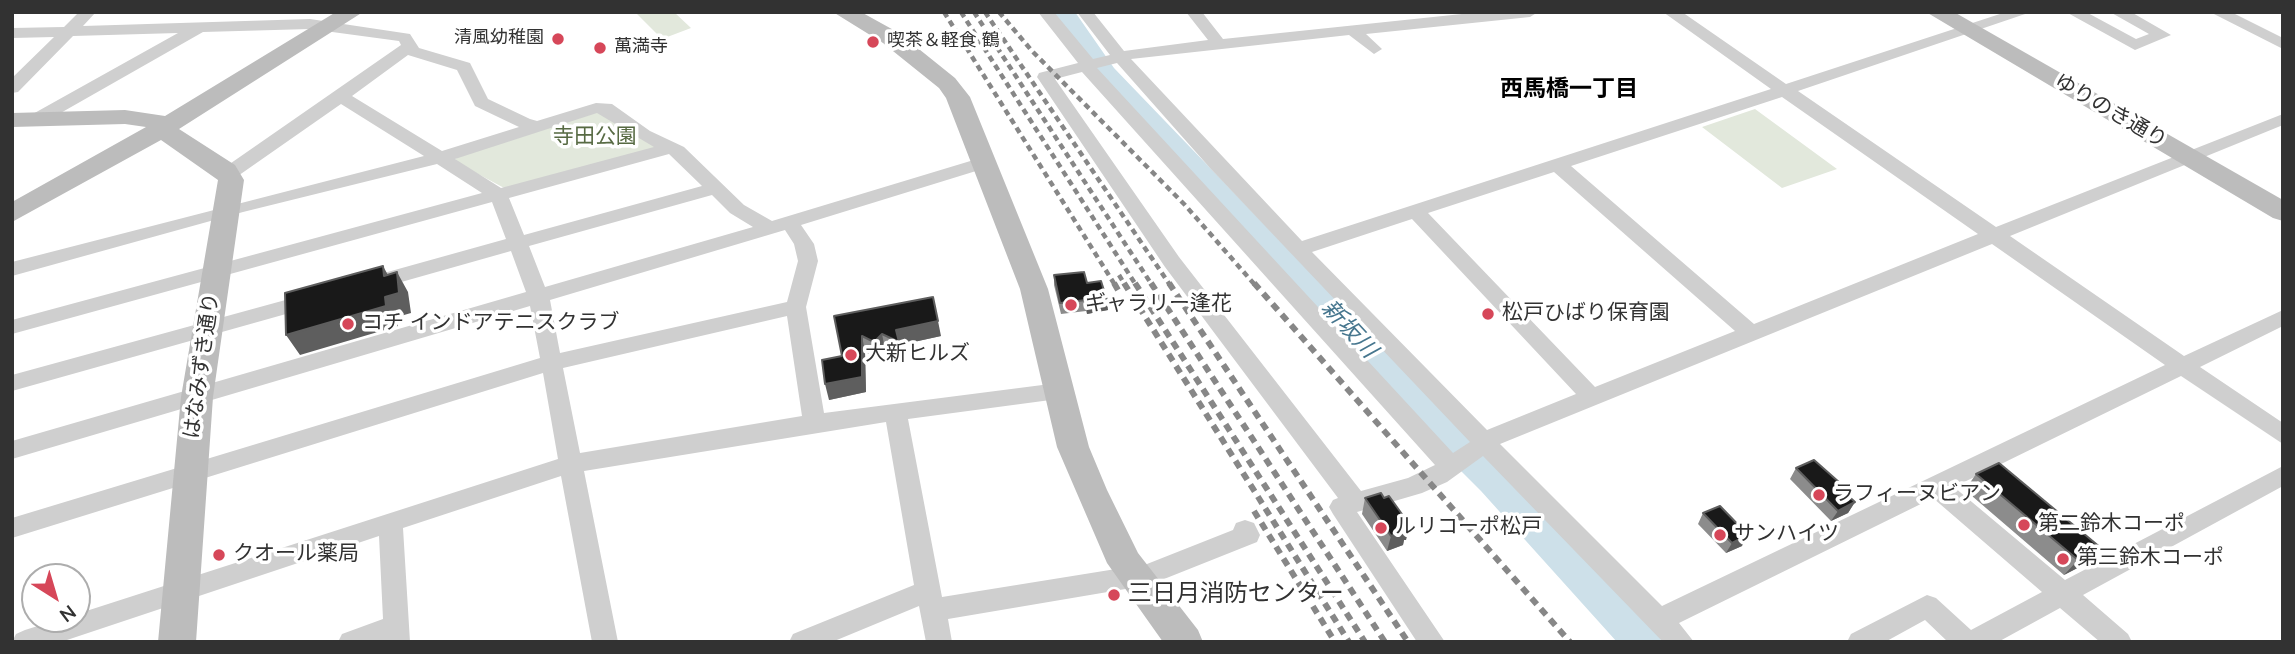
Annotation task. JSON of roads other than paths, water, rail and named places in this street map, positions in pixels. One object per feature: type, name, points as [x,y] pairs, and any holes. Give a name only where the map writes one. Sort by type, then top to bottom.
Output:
[{"type":"street","points":[[12,88],[88,12]]},
{"type":"street","points":[[185,12],[204,25]]},
{"type":"street","points":[[12,213],[164,127],[352,12]]},
{"type":"street","points":[[844,12],[891,38],[947,83],[958,97],[1034,289],[1073,447],[1090,490],[1134,576],[1180,640]]},
{"type":"street","points":[[1046,12],[1086,65],[1451,467]]},
{"type":"street","points":[[1085,12],[1116,56],[1183,129],[1681,642]]},
{"type":"street","points":[[1194,12],[1219,44]]},
{"type":"street","points":[[1355,502],[1172,262],[1045,77],[1116,56],[1530,12]]},
{"type":"street","points":[[1671,12],[2283,435]]},
{"type":"street","name":"ゆりのき通り","points":[[1937,12],[2283,212]]},
{"type":"street","points":[[1299,249],[2023,12]]},
{"type":"street","points":[[2074,12],[2136,45],[2163,35],[2118,12]]},
{"type":"street","points":[[2218,12],[2283,44]]},
{"type":"street","points":[[12,33],[204,25],[310,24],[404,37],[408,47],[428,59],[464,68],[481,102],[503,115],[537,127]]},
{"type":"street","points":[[25,119],[204,25]]},
{"type":"street","points":[[1353,30],[1374,49]]},
{"type":"street","points":[[25,119],[125,117],[157,121],[167,125],[162,129],[228,174],[408,47]]},
{"type":"street","points":[[341,96],[499,195],[520,242],[538,298],[605,642]]},
{"type":"street","points":[[12,269],[438,157],[602,107],[670,148],[737,209],[779,225],[804,244],[807,261],[796,307],[814,423]]},
{"type":"street","points":[[1432,642],[1340,507],[1414,486],[1451,467],[1485,443],[1592,397],[2283,119]]},
{"type":"street","points":[[12,327],[670,148]]},
{"type":"street","points":[[12,450],[538,298],[984,163]]},
{"type":"street","points":[[1559,166],[1751,334]]},
{"type":"street","name":"はなみずき通り","points":[[177,642],[197,397],[231,180],[228,174]]},
{"type":"street","points":[[350,289],[715,188]]},
{"type":"street","points":[[1416,212],[1592,397]]},
{"type":"street","points":[[12,383],[324,296]]},
{"type":"street","points":[[12,528],[550,363],[796,307]]},
{"type":"street","points":[[1659,620],[2283,317]]},
{"type":"street","points":[[25,642],[570,464],[814,423],[1058,391]]},
{"type":"street","points":[[895,411],[939,642]]},
{"type":"street","points":[[1973,642],[2283,475]]},
{"type":"street","points":[[1935,485],[2119,642]]},
{"type":"street","points":[[351,642],[397,634],[391,523]]},
{"type":"street","points":[[802,642],[931,600],[1149,574],[1248,535],[1245,530]]},
{"type":"street","points":[[1860,642],[1927,606],[1966,642]]},
{"type":"waterway","name":"新坂川","points":[[1063,12],[1105,73],[1455,444],[1494,481],[1642,642]]},
{"type":"railway","points":[[944,12],[1115,285]]},
{"type":"railway","points":[[961,12],[1136,285]]},
{"type":"railway","points":[[974,12],[1152,285]]},
{"type":"railway","points":[[985,12],[1170,285]]},
{"type":"railway","points":[[999,12],[1032,51],[1185,205],[1255,285]]},
{"type":"railway","points":[[1119,275],[1125,285]]},
{"type":"railway","points":[[1114,283],[1118,290]]},
{"type":"railway","points":[[1124,283],[1349,642]]},
{"type":"railway","points":[[1135,283],[1365,642]]},
{"type":"railway","points":[[1151,283],[1385,642]]},
{"type":"railway","points":[[1169,283],[1408,642]]},
{"type":"railway","points":[[1254,283],[1570,642]]},
{"type":"railway","points":[[1254,511],[1335,642]]},
{"type":"place","name":"清風幼稚園","points":[[558,39]]},
{"type":"place","name":"喫茶＆軽食 鶴","points":[[873,42]]},
{"type":"place","name":"萬満寺","points":[[600,48]]},
{"type":"place","name":"ギャラリー逢花","points":[[1071,305]]},
{"type":"place","name":"松戸ひばり保育園","points":[[1488,314]]},
{"type":"place","name":"コチ インドアテニスクラブ","points":[[348,324]]},
{"type":"place","name":"大新ヒルズ","points":[[851,355]]},
{"type":"place","name":"ラフィーヌビアン","points":[[1819,495]]},
{"type":"place","name":"第二鈴木コーポ","points":[[2024,525]]},
{"type":"place","name":"ルリコーポ松戸","points":[[1381,528]]},
{"type":"place","name":"サンハイツ","points":[[1720,535]]},
{"type":"place","name":"クオール薬局","points":[[219,555]]},
{"type":"place","name":"第三鈴木コーポ","points":[[2063,559]]},
{"type":"place","name":"三日月消防センター","points":[[1114,595]]},
{"type":"district","name":"西馬橋一丁目","points":[[1569,90]]},
{"type":"park label","name":"寺田公園","points":[[595,138]]}]
